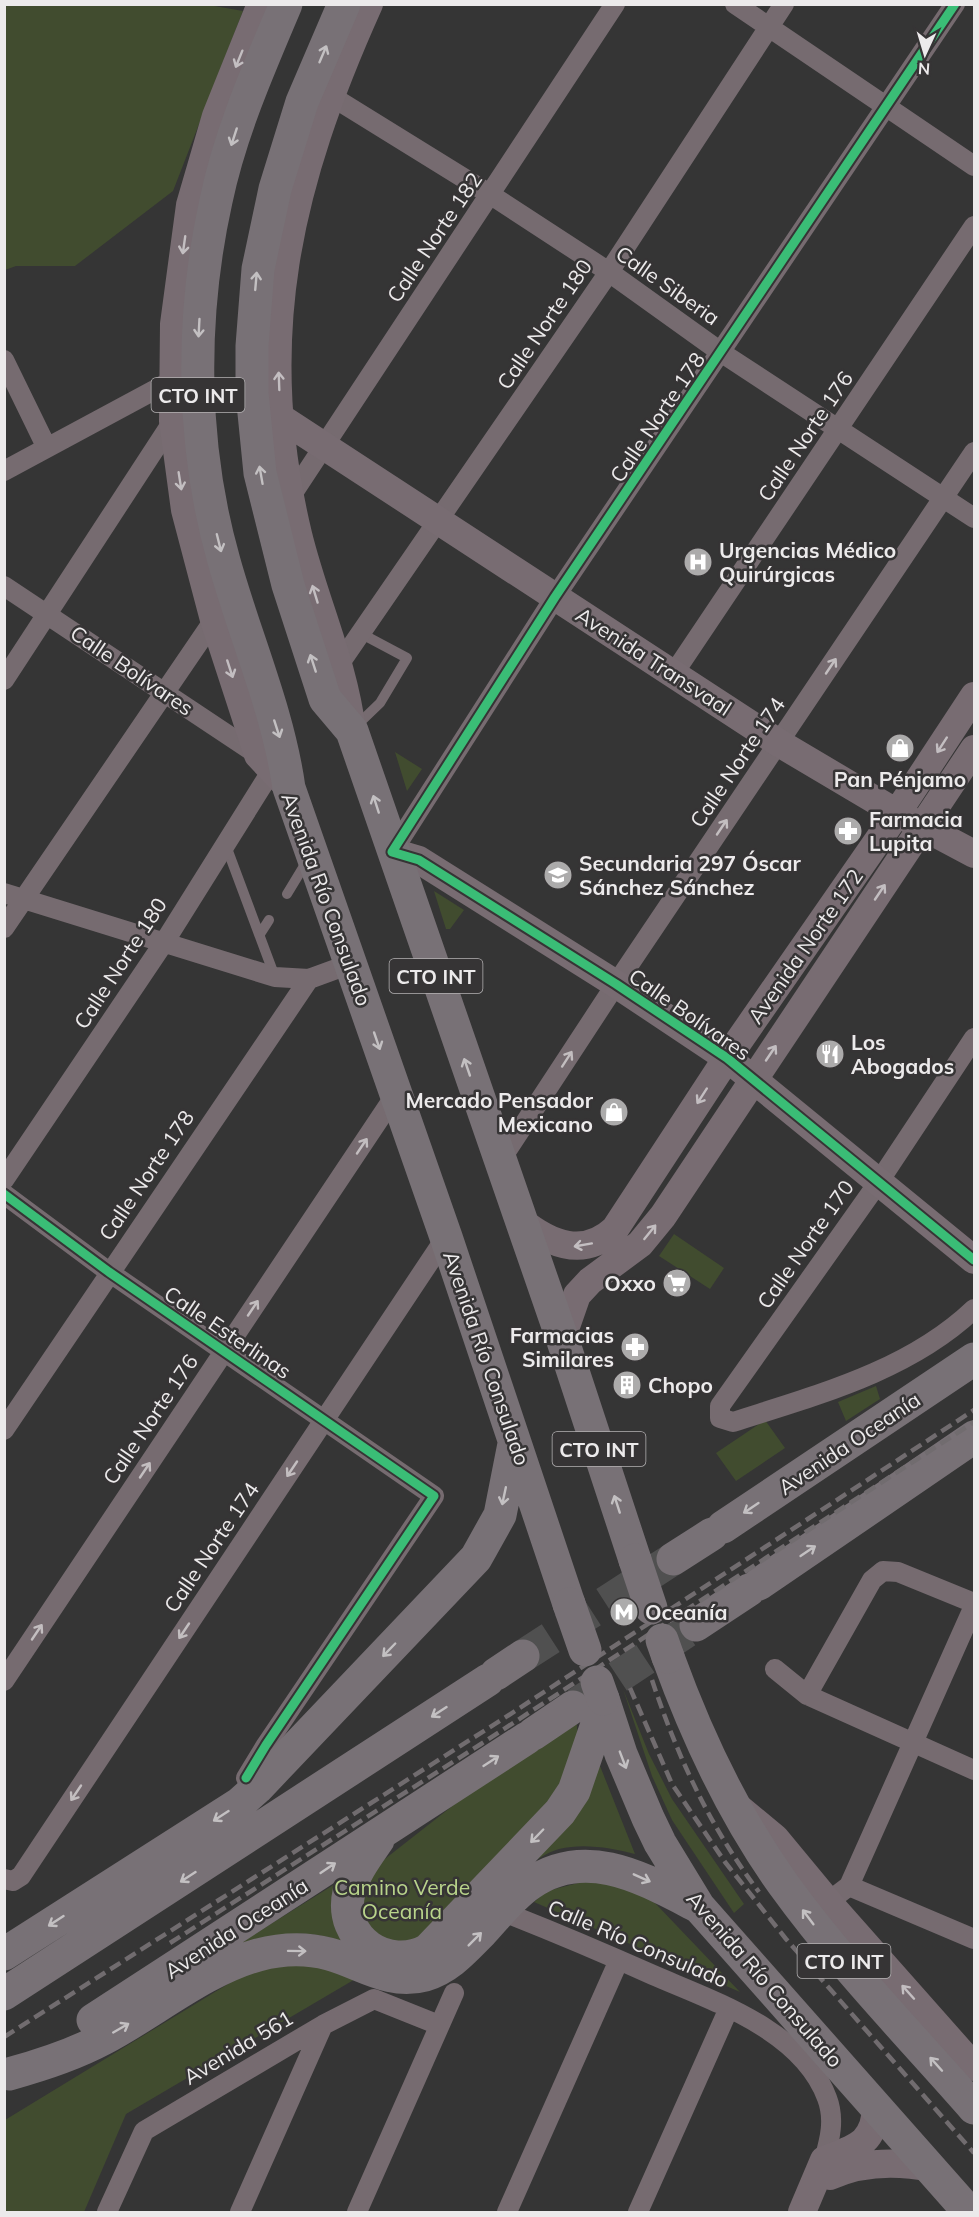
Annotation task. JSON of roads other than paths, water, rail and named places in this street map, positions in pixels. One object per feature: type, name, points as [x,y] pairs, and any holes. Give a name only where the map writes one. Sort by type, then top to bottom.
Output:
[{"type":"highway","name":"CTO INT","points":[[273,771],[283,747],[224,561],[212,510],[198,401],[198,353],[207,250],[216,201],[241,114],[286,4]]},
{"type":"highway","name":"CTO INT","points":[[344,4],[316,99],[274,189],[258,269],[252,346],[255,430],[266,506],[325,699],[352,731],[562,1338],[651,1608]]},
{"type":"highway","points":[[306,167],[316,99]]},
{"type":"highway","name":"Avenida Río Consulado","points":[[273,771],[311,853],[446,1237],[585,1650]]},
{"type":"highway","name":"Avenida Oceanía","points":[[673,1559],[975,1359]]},
{"type":"highway","points":[[696,1625],[975,1437]]},
{"type":"highway","points":[[4,1954],[239,1804],[257,1788],[476,1558],[500,1515],[515,1439]]},
{"type":"highway","name":"CTO INT","points":[[665,1649],[698,1736],[731,1802],[782,1882],[812,1923],[975,2108]]},
{"type":"highway","points":[[4,1994],[523,1656]]},
{"type":"highway","name":"Avenida Río Consulado","points":[[594,1698],[652,1826],[699,1907],[932,2168],[966,2211]]},
{"type":"highway","points":[[386,1829],[356,1873],[349,1894],[349,1915],[357,1935],[372,1950],[394,1958],[416,1957],[428,1950],[560,1812],[574,1791],[594,1698]]},
{"type":"highway","name":"Avenida Oceanía","points":[[7,2076],[530,1736],[594,1698]]},
{"type":"highway","points":[[7,2076],[65,2057],[94,2043],[225,1967],[258,1955],[288,1950],[317,1952],[387,1976],[400,1978],[425,1975],[455,1958],[529,1885],[560,1870],[592,1866],[617,1869],[640,1876],[699,1907]]},
{"type":"street","name":"Avenida Río Consulado","points":[[261,4],[216,116],[190,205],[178,288],[173,420],[185,510],[214,620],[273,771]]},
{"type":"street","name":"CTO INT","points":[[316,99],[369,4]]},
{"type":"street","name":"Calle Norte 182","points":[[291,496],[615,4]]},
{"type":"street","points":[[735,4],[975,166]]},
{"type":"street","name":"Calle Norte 180","points":[[338,666],[609,272],[784,4]]},
{"type":"street","name":"Calle Norte 178","points":[[392,852],[555,597],[722,353],[955,4]]},
{"type":"street","name":"Calle Siberia","points":[[316,99],[491,195],[609,272],[722,353],[975,518]]},
{"type":"street","name":"CTO INT","points":[[306,167],[282,272],[278,332],[281,418],[291,496],[305,559],[348,693],[352,731]]},
{"type":"street","name":"Calle Norte 176","points":[[674,672],[975,226]]},
{"type":"street","points":[[4,360],[46,446]]},
{"type":"street","points":[[4,471],[46,446],[173,380]]},
{"type":"street","name":"Avenida Transvaal","points":[[281,418],[674,672],[779,743],[897,813],[975,854]]},
{"type":"street","points":[[4,680],[173,420]]},
{"type":"street","name":"Calle Norte 174","points":[[500,1161],[615,984],[975,452]]},
{"type":"street","name":"Calle Bolívares","points":[[4,586],[164,692],[273,771]]},
{"type":"street","points":[[4,928],[214,620]]},
{"type":"street","name":"Avenida Norte 172","points":[[521,1221],[551,1241],[570,1246],[590,1244],[608,1236],[622,1221],[727,1058],[975,696]]},
{"type":"street","name":"Avenida Norte 172","points":[[562,1338],[577,1295],[590,1281],[626,1256],[652,1230],[975,750]]},
{"type":"street","name":"Calle Norte 180","points":[[4,1180],[165,941],[225,843],[273,771]]},
{"type":"street","name":"Calle Bolívares","points":[[392,852],[418,860],[615,984],[727,1058],[752,1081],[975,1260]]},
{"type":"street","points":[[4,893],[275,976],[309,979],[350,964]]},
{"type":"street","name":"Calle Norte 178","points":[[4,1430],[309,979]]},
{"type":"street","name":"Calle Norte 170","points":[[975,1038],[878,1183],[720,1406],[720,1418],[733,1422],[854,1383],[950,1332],[975,1309]]},
{"type":"street","name":"Calle Norte 176","points":[[4,1681],[396,1094]]},
{"type":"street","name":"Calle Esterlinas","points":[[4,1194],[109,1272],[434,1496],[246,1778]]},
{"type":"street","name":"Calle Norte 174","points":[[9,1880],[21,1876],[446,1237]]},
{"type":"street","points":[[807,1695],[872,1580],[883,1571],[898,1572],[975,1604],[912,1743],[839,1894],[975,1939]]},
{"type":"street","points":[[775,1670],[807,1695],[975,1770]]},
{"type":"street","name":"CTO INT","points":[[731,1802],[839,1894],[975,2067]]},
{"type":"street","name":"Calle Río Consulado","points":[[511,1915],[729,2008],[774,2034],[801,2060],[821,2085],[832,2122],[819,2172]]},
{"type":"street","points":[[507,2212],[619,1960]]},
{"type":"street","points":[[357,2212],[454,1993]]},
{"type":"street","name":"Avenida 561","points":[[107,2212],[144,2131],[323,2025],[374,1999],[439,2025]]},
{"type":"street","points":[[638,2212],[729,2008]]},
{"type":"street","points":[[240,2212],[323,2025]]},
{"type":"street","points":[[802,2212],[819,2172],[865,2141],[874,2125],[876,2107]]},
{"type":"street","points":[[819,2172],[836,2174],[866,2165],[912,2164],[932,2168]]},
{"type":"lane","points":[[352,731],[380,704],[407,658],[360,633]]},
{"type":"lane","points":[[225,843],[275,976]]},
{"type":"lane","points":[[287,894],[311,853]]},
{"type":"lane","points":[[260,934],[269,920]]},
{"type":"tunnel","points":[[523,1656],[673,1559]]},
{"type":"tunnel","points":[[577,1704],[696,1625]]},
{"type":"railway","points":[[4,2037],[509,1715],[974,1410]]},
{"type":"railway","points":[[170,1943],[481,1744],[974,1422]]},
{"type":"railway","points":[[652,1680],[684,1764],[710,1817],[759,1892]]},
{"type":"railway","points":[[630,1688],[672,1784],[725,1862],[786,1939],[974,2153]]},
{"type":"place","name":"Urgencias Médico Quirúrgicas","points":[[698,562]]},
{"type":"place","name":"Pan Pénjamo","points":[[900,748]]},
{"type":"place","name":"Farmacia Lupita","points":[[848,831]]},
{"type":"place","name":"Secundaria 297 Óscar Sánchez Sánchez","points":[[558,875]]},
{"type":"place","name":"Los Abogados","points":[[830,1054]]},
{"type":"place","name":"Mercado Pensador Mexicano","points":[[614,1112]]},
{"type":"place","name":"Oxxo","points":[[677,1283]]},
{"type":"place","name":"Farmacias Similares","points":[[635,1347]]},
{"type":"place","name":"Chopo","points":[[627,1385]]},
{"type":"place","name":"Oceanía","points":[[624,1612]]},
{"type":"park label","name":"Camino Verde Oceanía","points":[[402,1899]]}]
